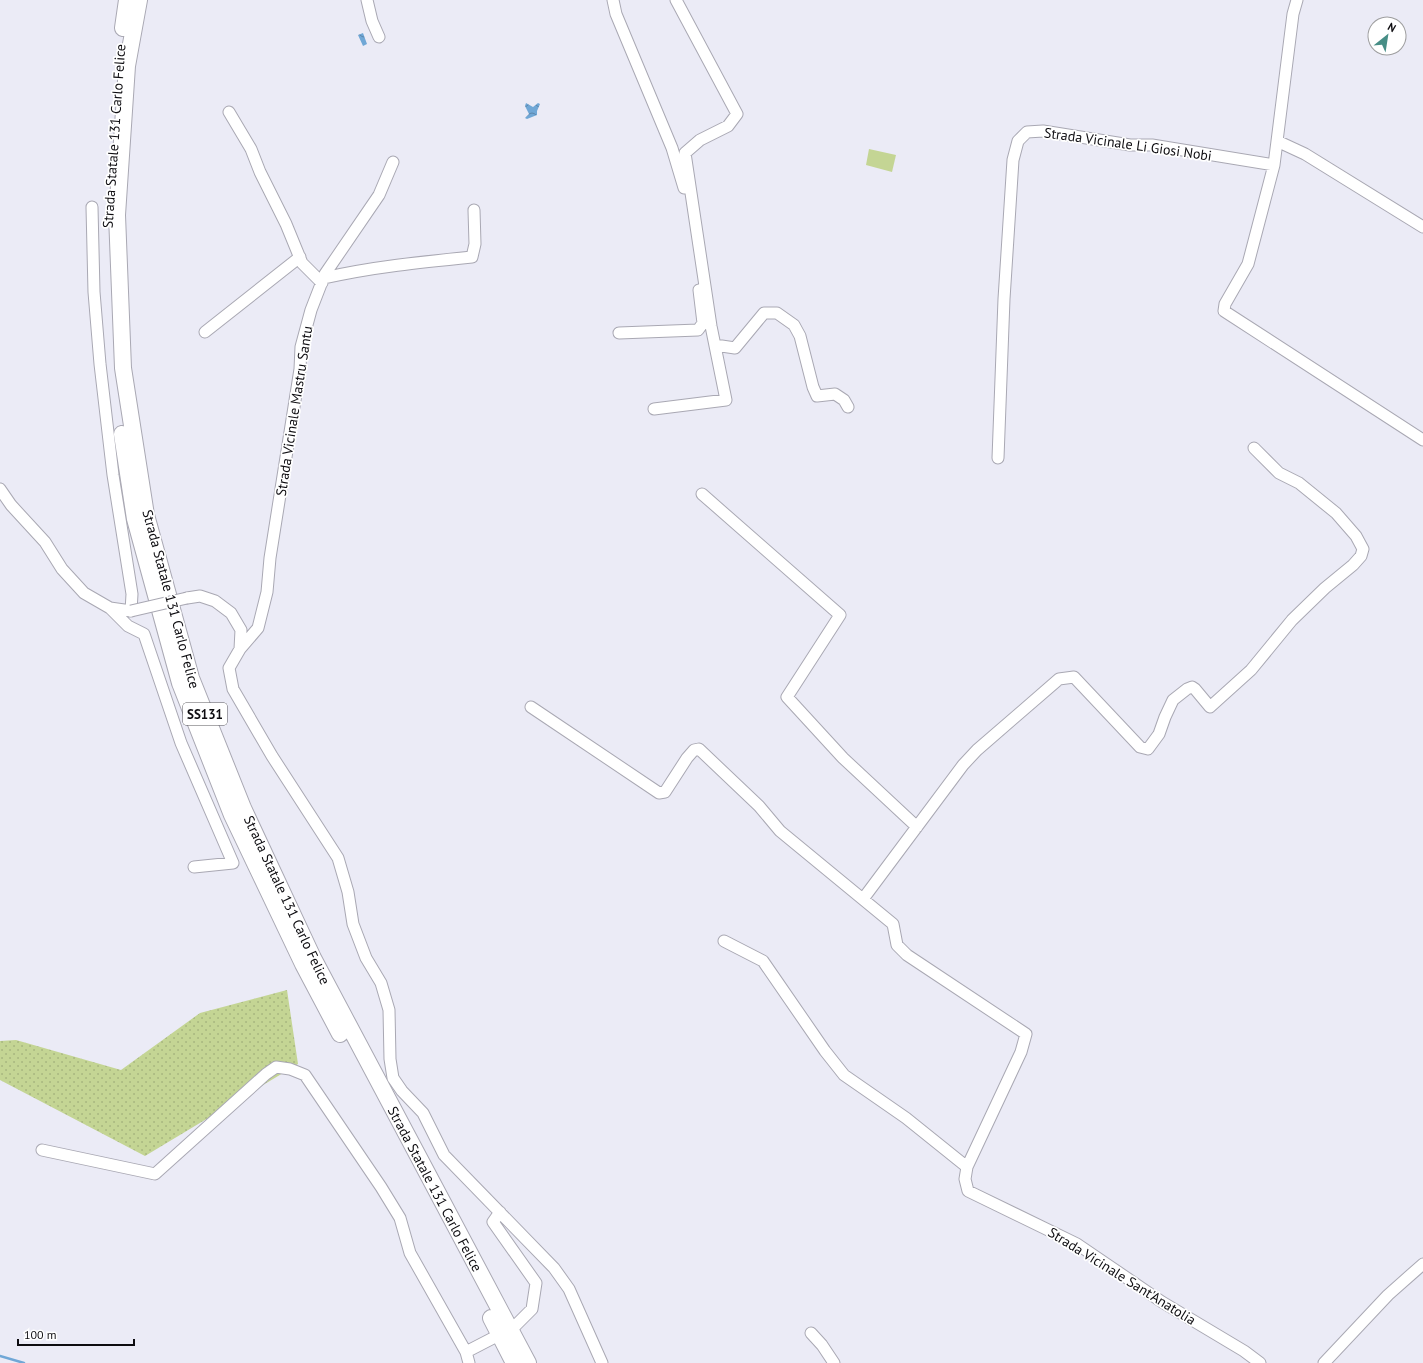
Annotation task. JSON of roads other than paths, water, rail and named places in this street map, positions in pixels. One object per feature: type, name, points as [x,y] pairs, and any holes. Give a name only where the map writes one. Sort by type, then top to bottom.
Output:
[{"type":"highway","name":"Strada Statale 131 Carlo Felice","points":[[128,0],[116,72],[106,215],[113,371],[135,519],[180,683],[232,815],[303,964],[514,1363]]},
{"type":"highway","name":"Strada Statale 131 Carlo Felice","points":[[139,0],[127,66],[117,216],[123,368],[146,515],[190,678],[243,808],[313,958],[528,1363]]},
{"type":"street","points":[[367,0],[372,21],[379,37]]},
{"type":"street","points":[[613,0],[616,14],[672,148],[683,181],[693,239],[703,323],[698,330],[619,333]]},
{"type":"street","points":[[654,409],[726,400],[715,345],[685,153],[700,140],[728,126],[736,114],[676,0]]},
{"type":"street","points":[[1297,0],[1293,14],[1274,165],[1248,264],[1225,304],[1224,311],[1423,440]]},
{"type":"street","points":[[229,112],[251,149],[260,172],[286,224],[302,263],[323,280],[343,273],[472,257],[475,244],[474,210]]},
{"type":"street","name":"Strada Vicinale Li Giosi Nobi","points":[[998,458],[1004,299],[1012,160],[1018,140],[1027,132],[1043,131],[1130,144],[1152,145],[1274,165]]},
{"type":"street","points":[[1277,141],[1306,154],[1423,228]]},
{"type":"street","name":"Strada Vicinale Mastru Santu","points":[[393,162],[379,195],[323,280],[311,310],[301,348],[300,369],[270,558],[267,592],[258,628],[240,649],[229,668],[233,689],[272,756],[338,858],[348,892],[353,924],[366,958],[381,984],[389,1010],[390,1059],[393,1078],[402,1091],[423,1113],[444,1155],[554,1268],[569,1289],[602,1363]]},
{"type":"street","points":[[92,207],[94,292],[100,364],[113,475],[132,594],[132,611]]},
{"type":"street","points":[[205,332],[300,257]]},
{"type":"street","points":[[715,345],[735,348],[764,313],[776,313],[794,325],[800,336],[813,387],[817,396],[835,394],[844,400],[848,407]]},
{"type":"street","points":[[863,899],[916,827],[977,750],[1059,679],[1074,677],[1140,747],[1148,749],[1159,734],[1173,700],[1192,687],[1210,707],[1251,670],[1292,620],[1319,593],[1353,565],[1361,556],[1363,549],[1356,536],[1336,513],[1299,484],[1279,473],[1254,448]]},
{"type":"street","points":[[0,489],[11,505],[45,542],[62,569],[84,593],[110,608],[128,626],[144,634],[181,744],[233,863],[194,867]]},
{"type":"street","points":[[702,494],[840,615],[787,697],[843,758],[916,827]]},
{"type":"street","points":[[110,608],[132,611],[200,596],[215,601],[231,613],[241,630],[240,649]]},
{"type":"street","name":"Strada Vicinale Sant'Anatolia","points":[[532,707],[659,793],[665,792],[694,750],[700,749],[759,806],[780,831],[893,924],[897,945],[907,954],[1026,1034],[1021,1052],[967,1166],[965,1179],[968,1191],[1077,1244],[1162,1302],[1244,1351],[1260,1363]]},
{"type":"street","points":[[724,941],[763,961],[825,1051],[844,1075],[906,1118],[967,1166]]},
{"type":"street","points":[[42,1150],[155,1174],[271,1070],[276,1067],[290,1069],[305,1075],[381,1187],[400,1218],[410,1253],[466,1352],[469,1363]]},
{"type":"street","points":[[500,1212],[493,1222],[536,1283],[532,1309],[514,1327]]},
{"type":"street","points":[[1324,1363],[1388,1295],[1423,1264]]},
{"type":"street","points":[[811,1333],[822,1345],[834,1363]]},
{"type":"street","points":[[466,1352],[494,1337]]},
{"type":"water","points":[[363,33],[367,44],[363,46],[358,35]]},
{"type":"water","points":[[526,103],[533,107],[538,103],[540,104],[537,115],[527,119],[525,118],[529,114],[525,106]]},
{"type":"waterway","points":[[0,1356],[24,1363]]}]
